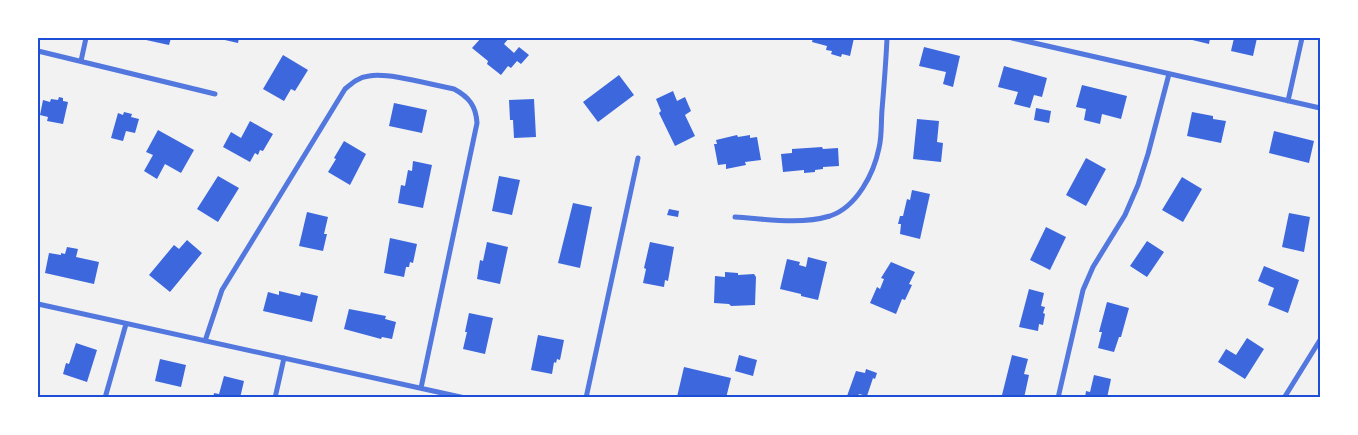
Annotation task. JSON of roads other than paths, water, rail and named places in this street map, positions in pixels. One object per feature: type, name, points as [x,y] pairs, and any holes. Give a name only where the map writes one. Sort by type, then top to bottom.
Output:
[{"type":"street","points":[[81,61],[86,38]]},
{"type":"street","points":[[735,216],[785,221],[817,219],[842,210],[851,201],[865,183],[874,167],[880,146],[888,38]]},
{"type":"street","points":[[1012,38],[1320,108]]},
{"type":"street","points":[[1288,101],[1302,38]]},
{"type":"street","points":[[38,51],[215,94]]},
{"type":"street","points":[[205,341],[222,290],[345,89],[361,78],[380,74],[454,89],[464,94],[472,102],[477,123],[421,388]]},
{"type":"street","points":[[1058,398],[1084,290],[1093,267],[1125,215],[1138,185],[1169,74]]},
{"type":"street","points":[[586,398],[638,158]]},
{"type":"street","points":[[38,313],[39,305],[465,398]]},
{"type":"street","points":[[105,398],[126,324]]},
{"type":"street","points":[[1284,398],[1320,340]]},
{"type":"street","points":[[275,398],[284,358]]}]
